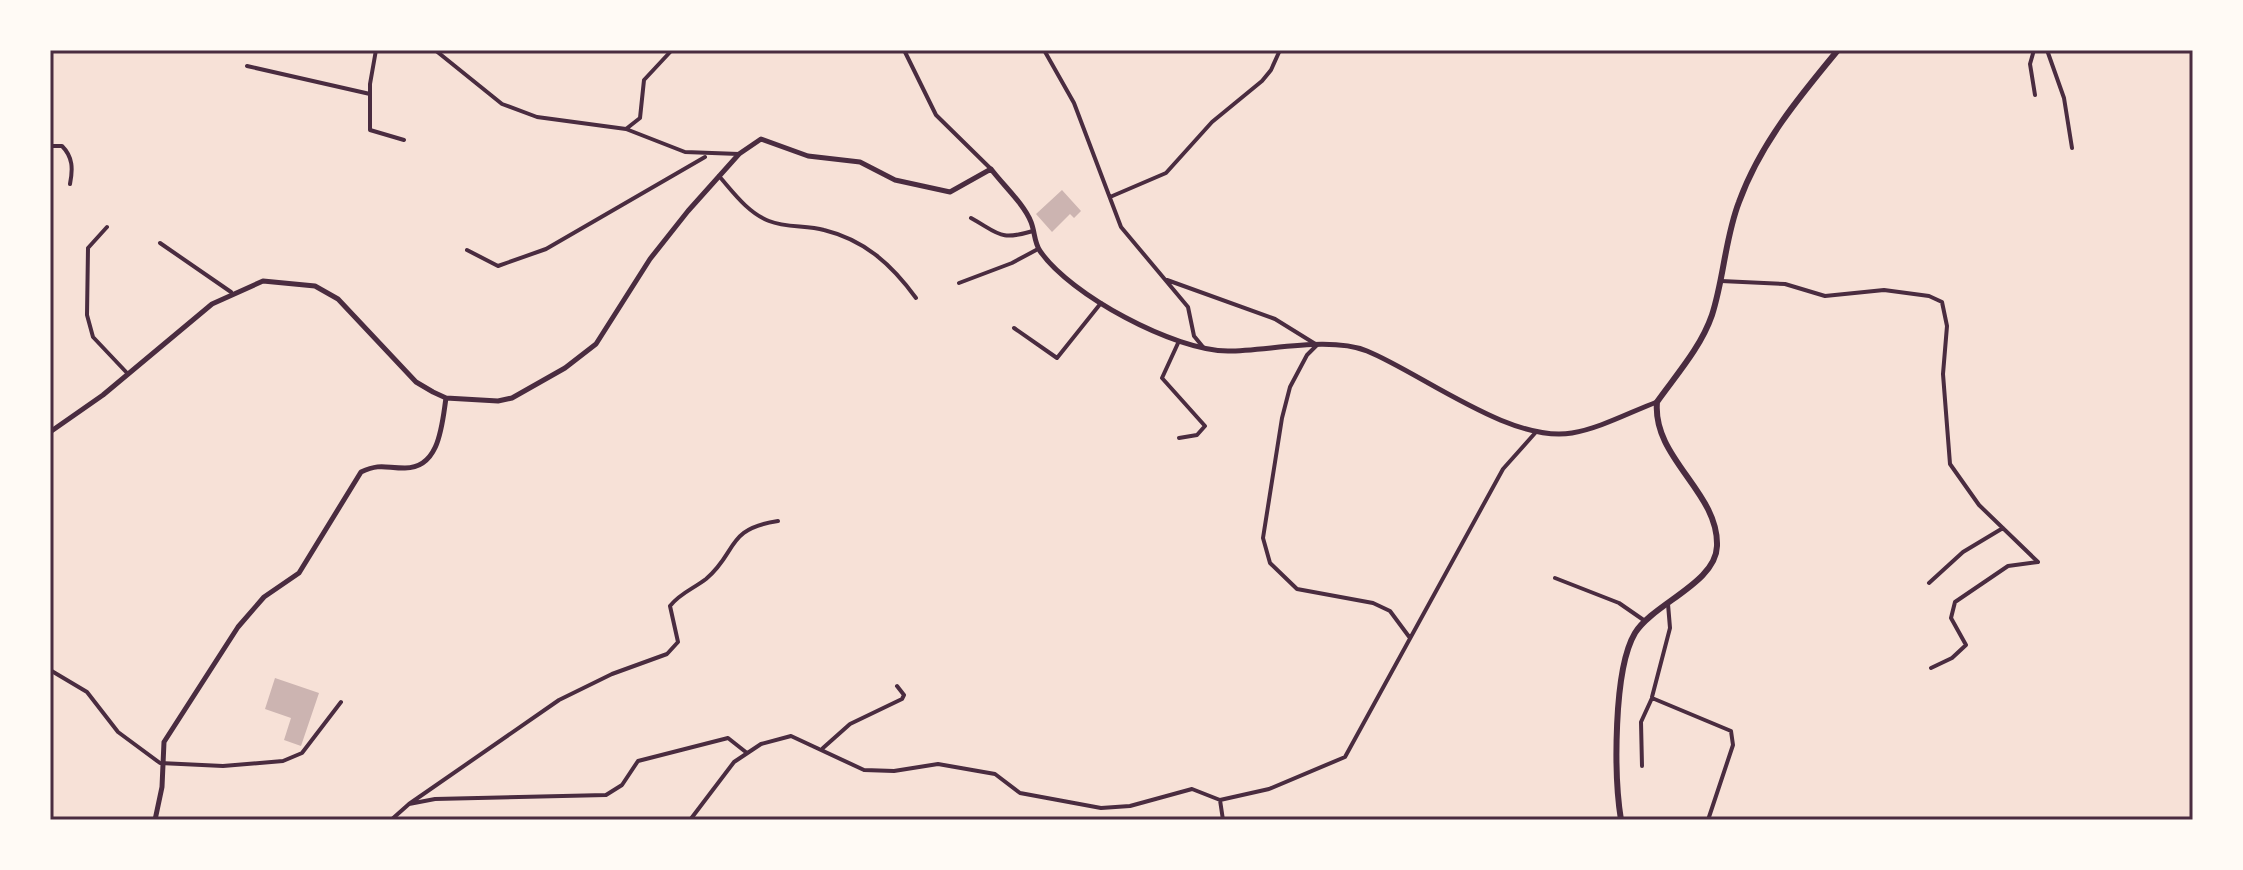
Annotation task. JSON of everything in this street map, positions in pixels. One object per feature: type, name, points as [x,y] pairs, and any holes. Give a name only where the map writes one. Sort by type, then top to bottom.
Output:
[{"type":"main road","points":[[1621,820],[1617,726],[1627,649],[1645,621],[1695,582],[1715,558],[1717,547],[1716,530],[1705,505],[1660,429],[1657,402],[1700,341],[1712,315],[1737,205],[1753,167],[1775,131],[1838,50]]},
{"type":"street","points":[[376,50],[370,94],[370,130],[404,140]]},
{"type":"street","points":[[435,50],[502,104],[537,117],[626,129],[648,140],[707,155],[739,154]]},
{"type":"street","points":[[626,129],[640,118],[644,80],[672,50]]},
{"type":"street","points":[[904,50],[936,115],[991,169],[1028,216],[1038,249],[1050,263],[1101,303],[1179,341],[1204,349],[1227,351],[1317,345],[1365,350],[1482,410],[1537,431],[1572,433],[1657,402]]},
{"type":"street","points":[[1044,50],[1074,103],[1121,227],[1188,307],[1194,336],[1204,349]]},
{"type":"street","points":[[1110,197],[1166,173],[1212,122],[1262,81],[1280,50]]},
{"type":"street","points":[[2034,50],[2030,64],[2035,95]]},
{"type":"street","points":[[2047,50],[2064,98],[2072,148]]},
{"type":"street","points":[[247,66],[370,94]]},
{"type":"street","points":[[50,432],[231,292],[263,281],[315,286],[338,299],[416,382],[446,398],[498,401],[512,398],[583,356],[623,306],[650,259],[739,154],[761,139],[808,156],[860,162],[895,180],[950,192],[991,169]]},
{"type":"street","points":[[50,146],[62,146],[67,151],[73,172],[70,184]]},
{"type":"street","points":[[467,250],[498,266],[546,249],[707,155]]},
{"type":"street","points":[[719,176],[747,206],[769,221],[824,230],[858,241],[894,268],[916,298]]},
{"type":"street","points":[[971,218],[996,235],[1008,238],[1033,231]]},
{"type":"street","points":[[107,227],[88,248],[87,315],[93,337],[128,374]]},
{"type":"street","points":[[160,243],[231,292]]},
{"type":"street","points":[[959,283],[1012,263],[1038,249]]},
{"type":"street","points":[[1167,280],[1275,319],[1317,345]]},
{"type":"street","points":[[1721,281],[1785,284],[1825,296],[1884,290],[1936,297],[1942,302],[1947,326],[1943,374],[1950,464],[1979,505],[2038,562],[2008,566],[1955,602],[1951,618],[1966,645],[1952,658],[1931,668]]},
{"type":"street","points":[[1014,328],[1057,358],[1101,303]]},
{"type":"street","points":[[1179,341],[1162,378],[1205,426],[1197,435],[1179,438]]},
{"type":"street","points":[[1317,345],[1307,355],[1290,387],[1282,418],[1263,538],[1270,563],[1297,589],[1373,603],[1390,611],[1410,638]]},
{"type":"street","points":[[155,820],[162,787],[160,763],[164,742],[238,627],[264,597],[299,573],[361,472],[379,464],[407,468],[432,455],[441,432],[446,398]]},
{"type":"street","points":[[690,820],[734,762],[761,744],[791,736],[823,748],[864,770],[894,771],[938,764],[995,774],[1020,793],[1101,808],[1130,806],[1192,789],[1220,800],[1269,789],[1345,757],[1503,469],[1537,431]]},
{"type":"street","points":[[391,820],[409,804],[559,700],[612,674],[667,654],[678,642],[670,606],[677,596],[707,578],[738,536],[754,525],[778,521]]},
{"type":"street","points":[[1929,583],[1963,552],[2003,528]]},
{"type":"street","points":[[1555,578],[1619,603],[1645,621]]},
{"type":"street","points":[[1642,766],[1641,722],[1652,698],[1670,628],[1668,602]]},
{"type":"street","points":[[51,670],[87,692],[118,732],[160,763],[223,766],[283,761],[302,753],[341,702]]},
{"type":"street","points":[[823,748],[850,724],[902,699],[904,695],[897,686]]},
{"type":"street","points":[[1652,698],[1731,731],[1733,745],[1708,820]]},
{"type":"street","points":[[409,804],[435,799],[522,794],[587,798],[606,795],[622,785],[638,761],[690,750],[714,739],[728,738],[747,753]]},
{"type":"street","points":[[1220,800],[1223,820]]},
{"type":"building","points":[[1062,190],[1081,211],[1074,218],[1070,214],[1052,232],[1036,214]]},
{"type":"building","points":[[275,678],[319,693],[301,746],[284,740],[291,718],[265,709]]}]
